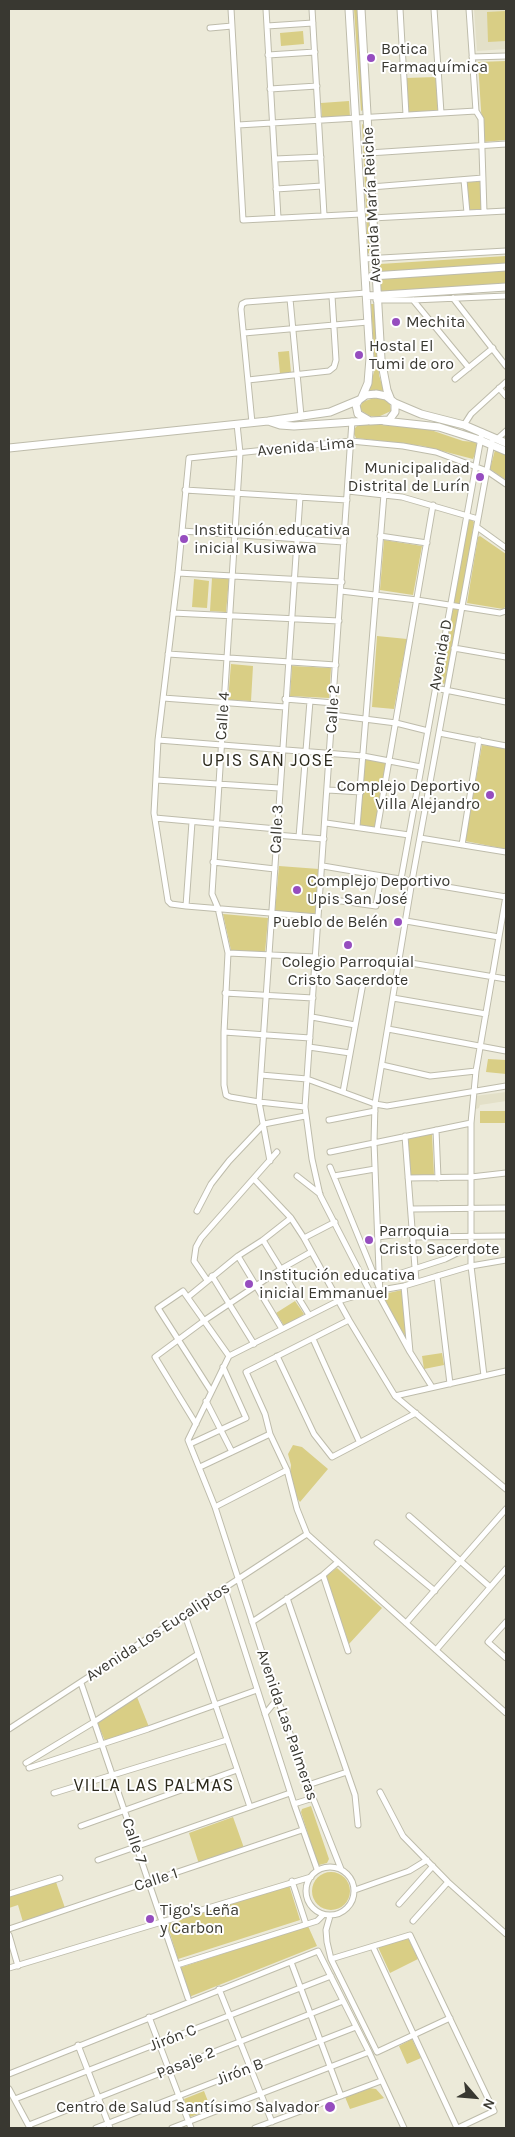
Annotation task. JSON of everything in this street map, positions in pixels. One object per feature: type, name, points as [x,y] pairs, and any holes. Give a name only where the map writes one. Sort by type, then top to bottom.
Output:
[{"type":"main road","name":"Avenida María Reiche","points":[[349,9],[370,372],[360,399]]},
{"type":"main road","name":"Avenida María Reiche","points":[[361,9],[381,360],[387,390],[393,402]]},
{"type":"main road","points":[[365,276],[506,267]]},
{"type":"main road","points":[[366,294],[377,297],[506,287]]},
{"type":"main road","points":[[506,443],[464,425],[421,414],[376,394],[360,399],[356,405],[358,414],[370,420],[438,427],[492,444],[506,451]]},
{"type":"main road","name":"Avenida Lima","points":[[9,448],[268,421],[330,412],[360,399]]},
{"type":"main road","points":[[384,421],[393,417],[395,412],[393,402]]},
{"type":"main road","name":"Avenida Lima","points":[[268,421],[280,425],[294,426],[370,420]]},
{"type":"street","points":[[231,9],[244,220],[361,214]]},
{"type":"street","points":[[266,9],[278,218]]},
{"type":"street","points":[[312,9],[324,215]]},
{"type":"street","points":[[400,9],[406,116]]},
{"type":"street","points":[[434,9],[441,113]]},
{"type":"street","points":[[469,9],[476,111],[480,119],[484,212]]},
{"type":"street","points":[[267,26],[313,23]]},
{"type":"street","points":[[210,28],[232,26]]},
{"type":"street","points":[[268,55],[315,52]]},
{"type":"street","points":[[472,57],[506,56]]},
{"type":"street","points":[[270,89],[316,86]]},
{"type":"street","points":[[238,125],[476,111]]},
{"type":"street","points":[[369,153],[506,144]]},
{"type":"street","points":[[274,159],[320,157]]},
{"type":"street","points":[[371,187],[482,178]]},
{"type":"street","points":[[464,180],[467,213]]},
{"type":"street","points":[[276,189],[322,186]]},
{"type":"street","points":[[372,218],[506,211]]},
{"type":"street","points":[[364,259],[506,251]]},
{"type":"street","points":[[252,423],[242,304],[246,302],[366,294]]},
{"type":"street","points":[[248,380],[329,371],[334,367],[336,360],[332,296]]},
{"type":"street","points":[[377,297],[413,300],[506,296]]},
{"type":"street","points":[[453,298],[506,366]]},
{"type":"street","points":[[290,299],[301,416]]},
{"type":"street","points":[[413,300],[469,368]]},
{"type":"street","points":[[244,333],[368,322]]},
{"type":"street","points":[[456,379],[493,348]]},
{"type":"street","points":[[464,425],[471,414],[506,382]]},
{"type":"street","points":[[499,388],[506,396]]},
{"type":"street","name":"Calle 2","points":[[305,1116],[352,421]]},
{"type":"street","name":"Calle 4","points":[[237,424],[240,453],[238,493],[212,894],[218,908],[228,953],[224,1032],[224,1085],[226,1095],[259,1102]]},
{"type":"street","points":[[495,438],[506,431]]},
{"type":"street","name":"Avenida D","points":[[401,879],[482,432]]},
{"type":"street","name":"Avenida D","points":[[380,1290],[374,1169],[375,1104],[412,881],[476,526],[492,444],[495,438]]},
{"type":"street","name":"Avenida Lima","points":[[185,490],[189,458],[351,441],[436,452],[487,471],[506,484]]},
{"type":"street","points":[[318,917],[169,903],[155,818],[158,740],[174,613],[185,490],[347,500]]},
{"type":"street","points":[[348,491],[409,498],[478,519]]},
{"type":"street","points":[[357,827],[384,494]]},
{"type":"street","name":"Calle 3","points":[[270,1161],[259,1102],[300,497]]},
{"type":"street","points":[[377,830],[433,505]]},
{"type":"street","points":[[476,526],[506,548]]},
{"type":"street","points":[[182,531],[344,542]]},
{"type":"street","points":[[380,536],[427,543]]},
{"type":"street","points":[[178,573],[342,582]]},
{"type":"street","points":[[341,591],[376,594],[505,613]]},
{"type":"street","points":[[174,613],[339,621]]},
{"type":"street","points":[[454,648],[506,657]]},
{"type":"street","points":[[168,654],[336,665]]},
{"type":"street","points":[[435,688],[506,702]]},
{"type":"street","points":[[163,698],[285,707]]},
{"type":"street","points":[[285,699],[334,703]]},
{"type":"street","points":[[299,837],[310,701]]},
{"type":"street","points":[[333,716],[396,723],[428,731]]},
{"type":"street","points":[[439,733],[506,746]]},
{"type":"street","points":[[158,740],[282,748],[363,756],[421,767]]},
{"type":"street","points":[[462,845],[479,740]]},
{"type":"street","points":[[156,780],[279,788]]},
{"type":"street","points":[[328,790],[361,792]]},
{"type":"street","points":[[155,818],[216,824],[324,839]]},
{"type":"street","points":[[186,906],[192,822]]},
{"type":"street","points":[[326,823],[409,835]]},
{"type":"street","points":[[420,838],[506,852]]},
{"type":"street","points":[[213,862],[275,869]]},
{"type":"street","points":[[323,866],[506,897],[476,1071],[471,1123],[471,1266],[484,1376]]},
{"type":"street","points":[[320,898],[376,906],[381,876]]},
{"type":"street","points":[[406,921],[499,937]]},
{"type":"street","points":[[228,953],[316,957]]},
{"type":"street","points":[[399,961],[506,979]]},
{"type":"street","points":[[343,1092],[363,983]]},
{"type":"street","points":[[225,993],[313,998]]},
{"type":"street","points":[[393,998],[486,1014]]},
{"type":"street","points":[[312,1017],[355,1025]]},
{"type":"street","points":[[388,1029],[506,1051]]},
{"type":"street","points":[[224,1032],[310,1038]]},
{"type":"street","points":[[309,1047],[350,1052]]},
{"type":"street","points":[[382,1065],[430,1076],[476,1071]]},
{"type":"street","points":[[261,1075],[307,1079],[375,1104],[387,1106],[506,1086]]},
{"type":"street","points":[[259,1102],[305,1107]]},
{"type":"street","points":[[329,1120],[375,1111]]},
{"type":"street","points":[[197,1211],[211,1184],[223,1168],[264,1124],[305,1116],[320,1195],[370,1292]]},
{"type":"street","points":[[330,1152],[471,1123]]},
{"type":"street","points":[[436,1130],[438,1178]]},
{"type":"street","points":[[405,1136],[416,1281]]},
{"type":"street","points":[[254,1344],[229,1305],[194,1261],[196,1247],[201,1238],[277,1152]]},
{"type":"street","points":[[330,1167],[380,1290],[380,1297],[410,1352],[432,1387]]},
{"type":"street","points":[[334,1176],[374,1169]]},
{"type":"street","points":[[408,1178],[471,1178],[506,1173]]},
{"type":"street","points":[[297,1176],[320,1195]]},
{"type":"street","points":[[254,1179],[291,1218],[304,1238],[349,1320],[395,1396],[506,1489]]},
{"type":"street","points":[[411,1209],[506,1208]]},
{"type":"street","points":[[188,1297],[209,1278],[291,1218]]},
{"type":"street","points":[[304,1238],[335,1222]]},
{"type":"street","points":[[378,1237],[413,1235],[506,1236]]},
{"type":"street","points":[[263,1240],[309,1315]]},
{"type":"street","points":[[380,1280],[445,1259],[471,1246]]},
{"type":"street","points":[[196,1424],[155,1357],[205,1320],[312,1252]]},
{"type":"street","points":[[238,1256],[282,1329]]},
{"type":"street","points":[[189,1442],[211,1390],[229,1356],[338,1300],[404,1286],[471,1266],[506,1260],[506,1265]]},
{"type":"street","points":[[437,1276],[450,1384]]},
{"type":"street","points":[[404,1286],[410,1352]]},
{"type":"street","points":[[211,1390],[158,1308],[183,1291],[205,1320],[217,1342],[229,1356]]},
{"type":"street","points":[[349,1320],[246,1372],[264,1414],[270,1434],[287,1470],[297,1509],[307,1534],[506,1713]]},
{"type":"street","points":[[313,1339],[359,1441]]},
{"type":"street","points":[[277,1356],[314,1434],[332,1456],[416,1413]]},
{"type":"street","points":[[189,1442],[222,1430],[246,1418],[224,1367]]},
{"type":"street","points":[[395,1396],[506,1370]]},
{"type":"street","points":[[206,1401],[232,1452]]},
{"type":"street","points":[[200,1467],[270,1434]]},
{"type":"street","name":"Avenida Las Palmeras","points":[[189,1442],[215,1507],[312,1798],[340,1869]]},
{"type":"street","points":[[215,1507],[287,1470]]},
{"type":"street","points":[[406,1623],[506,1509]]},
{"type":"street","points":[[409,1516],[490,1587]]},
{"type":"street","name":"Avenida Los Eucaliptos","points":[[9,1729],[307,1534]]},
{"type":"street","points":[[377,1543],[434,1591]]},
{"type":"street","points":[[252,1622],[338,1562]]},
{"type":"street","points":[[436,1650],[506,1569]]},
{"type":"street","points":[[323,1574],[348,1651]]},
{"type":"street","name":"Avenida Las Palmeras","points":[[225,1589],[302,1830],[317,1870]]},
{"type":"street","points":[[287,1598],[355,1795],[358,1825]]},
{"type":"street","points":[[184,1615],[250,1807]]},
{"type":"street","points":[[506,1622],[488,1642],[506,1658]]},
{"type":"street","points":[[198,1654],[28,1766],[102,1744],[257,1690]]},
{"type":"street","name":"Calle 7","points":[[81,1683],[188,1998]]},
{"type":"street","points":[[265,1714],[278,1698]]},
{"type":"street","points":[[54,1793],[227,1740]]},
{"type":"street","points":[[81,1826],[237,1770]]},
{"type":"street","points":[[308,1785],[347,1772]]},
{"type":"street","points":[[380,1792],[403,1836],[448,1882],[506,1934]]},
{"type":"street","points":[[98,1860],[290,1793]]},
{"type":"street","points":[[294,1804],[312,1798]]},
{"type":"street","name":"Calle 1","points":[[9,1929],[302,1830]]},
{"type":"street","points":[[355,1890],[409,1871],[427,1860]]},
{"type":"street","points":[[399,1904],[433,1866]]},
{"type":"street","points":[[328,1867],[340,1869],[351,1878],[355,1890],[352,1903],[348,1908],[336,1915],[323,1915],[312,1908],[306,1896],[306,1890],[311,1877],[317,1870],[328,1867]]},
{"type":"street","points":[[9,1968],[311,1877]]},
{"type":"street","points":[[9,1894],[60,1878]]},
{"type":"street","points":[[292,1882],[306,1924]]},
{"type":"street","points":[[413,1921],[448,1882]]},
{"type":"street","points":[[177,1965],[317,1921],[323,1915]]},
{"type":"street","points":[[330,1916],[326,1930],[331,1959],[377,2052],[450,2018]]},
{"type":"street","points":[[317,1921],[326,1930]]},
{"type":"street","points":[[9,1935],[18,1966]]},
{"type":"street","points":[[331,1959],[410,1935],[494,2111],[457,2128],[373,1947]]},
{"type":"street","points":[[9,2074],[318,1951],[369,2052],[404,2128]]},
{"type":"street","points":[[291,1962],[341,2096]]},
{"type":"street","name":"Jirón C","points":[[16,2099],[331,1976]]},
{"type":"street","points":[[219,1990],[272,2122]]},
{"type":"street","name":"Pasaje 2","points":[[29,2127],[343,2001]]},
{"type":"street","points":[[149,2017],[191,2128]]},
{"type":"street","name":"Jirón B","points":[[96,2128],[110,2126],[179,2096],[356,2027]]},
{"type":"street","points":[[78,2045],[110,2126]]},
{"type":"street","points":[[172,2128],[369,2052]]},
{"type":"street","points":[[254,2128],[381,2081]]},
{"type":"street","points":[[9,2083],[29,2127]]},
{"type":"street","points":[[9,2089],[16,2099]]},
{"type":"shaded area","points":[[354,9],[358,9],[364,109],[361,111]]},
{"type":"shaded area","points":[[474,9],[506,9],[506,49],[477,51]]},
{"type":"shaded area","points":[[505,11],[506,41],[488,42],[487,12]]},
{"type":"shaded area","points":[[303,31],[304,44],[281,46],[280,33]]},
{"type":"shaded area","points":[[506,61],[506,140],[483,142],[478,62]]},
{"type":"shaded area","points":[[436,77],[438,111],[408,113],[406,78]]},
{"type":"shaded area","points":[[349,101],[350,117],[322,119],[321,103]]},
{"type":"shaded area","points":[[362,124],[365,126],[371,255],[368,253]]},
{"type":"shaded area","points":[[481,181],[482,210],[469,211],[467,182]]},
{"type":"shaded area","points":[[506,256],[506,265],[380,273],[380,264]]},
{"type":"shaded area","points":[[506,269],[506,285],[380,292],[379,278]]},
{"type":"shaded area","points":[[371,304],[376,304],[379,375],[384,391],[368,390],[375,369]]},
{"type":"shaded area","points":[[289,351],[291,373],[280,374],[278,352]]},
{"type":"shaded area","points":[[374,398],[383,399],[390,403],[391,411],[378,417],[370,416],[360,410],[362,402]]},
{"type":"shaded area","points":[[359,424],[422,427],[463,441],[475,442],[478,446],[473,459],[423,446],[356,438],[354,434],[355,428]]},
{"type":"shaded area","points":[[495,450],[506,454],[506,480],[490,469]]},
{"type":"shaded area","points":[[469,518],[474,522],[461,604],[454,603]]},
{"type":"shaded area","points":[[480,536],[506,554],[506,606],[503,609],[467,603],[478,537]]},
{"type":"shaded area","points":[[384,540],[422,546],[413,595],[380,590]]},
{"type":"shaded area","points":[[212,578],[229,579],[226,612],[210,611]]},
{"type":"shaded area","points":[[194,579],[209,581],[207,608],[192,607]]},
{"type":"shaded area","points":[[453,608],[460,609],[446,684],[439,683]]},
{"type":"shaded area","points":[[377,636],[407,639],[394,709],[372,707]]},
{"type":"shaded area","points":[[231,664],[253,666],[251,701],[228,700]]},
{"type":"shaded area","points":[[292,666],[331,668],[329,698],[290,696]]},
{"type":"shaded area","name":"Complejo Deportivo Villa Alejandro","points":[[482,745],[506,748],[506,849],[465,841]]},
{"type":"shaded area","points":[[365,759],[386,763],[376,828],[360,825]]},
{"type":"shaded area","name":"Complejo Deportivo Upis San José","points":[[279,866],[319,869],[315,914],[275,911]]},
{"type":"shaded area","points":[[223,914],[268,918],[265,953],[231,950]]},
{"type":"shaded area","points":[[488,1059],[506,1060],[506,1074],[486,1072]]},
{"type":"shaded area","points":[[506,1092],[506,1101],[480,1105],[476,1109],[475,1096]]},
{"type":"shaded area","points":[[480,1111],[505,1111],[505,1123],[480,1123]]},
{"type":"shaded area","points":[[432,1134],[434,1175],[411,1175],[408,1138]]},
{"type":"shaded area","points":[[402,1290],[405,1336],[383,1298],[384,1294]]},
{"type":"shaded area","points":[[295,1301],[304,1314],[285,1327],[276,1313]]},
{"type":"shaded area","points":[[442,1353],[444,1365],[424,1369],[422,1356]]},
{"type":"shaded area","points":[[293,1445],[302,1447],[328,1469],[300,1502],[294,1494],[290,1473],[291,1465],[288,1454]]},
{"type":"shaded area","points":[[337,1568],[382,1608],[349,1644],[326,1577]]},
{"type":"shaded area","points":[[137,1697],[149,1727],[105,1741],[97,1722]]},
{"type":"shaded area","points":[[311,1806],[329,1859],[327,1863],[319,1865],[301,1812],[302,1809]]},
{"type":"shaded area","points":[[233,1817],[244,1848],[199,1864],[189,1833]]},
{"type":"shaded area","points":[[331,1872],[345,1877],[350,1891],[345,1905],[331,1910],[317,1905],[312,1891],[317,1877]]},
{"type":"shaded area","points":[[56,1882],[65,1908],[23,1922],[18,1905],[9,1908],[9,1896]]},
{"type":"shaded area","points":[[289,1885],[300,1920],[178,1959],[167,1924]]},
{"type":"shaded area","points":[[308,1926],[317,1946],[189,1997],[179,1968]]},
{"type":"shaded area","points":[[408,1938],[418,1959],[390,1973],[378,1947]]},
{"type":"shaded area","points":[[412,2039],[421,2058],[407,2064],[399,2046]]},
{"type":"shaded area","points":[[369,2088],[376,2089],[384,2098],[350,2109],[345,2097]]},
{"type":"shaded area","points":[[204,2091],[211,2109],[190,2117],[184,2099]]},
{"type":"place","name":"Botica Farmaquímica","points":[[371,58]]},
{"type":"place","name":"Mechita","points":[[396,322]]},
{"type":"place","name":"Hostal El Tumi de oro","points":[[359,355]]},
{"type":"place","name":"Municipalidad Distrital de Lurín","points":[[480,477]]},
{"type":"place","name":"Institución educativa inicial Kusiwawa","points":[[184,539]]},
{"type":"place","name":"Complejo Deportivo Villa Alejandro","points":[[490,795]]},
{"type":"place","name":"Complejo Deportivo Upis San José","points":[[297,890]]},
{"type":"place","name":"Pueblo de Belén","points":[[398,922]]},
{"type":"place","name":"Colegio Parroquial Cristo Sacerdote","points":[[348,945]]},
{"type":"place","name":"Parroquia Cristo Sacerdote","points":[[369,1240]]},
{"type":"place","name":"Institución educativa inicial Emmanuel","points":[[249,1284]]},
{"type":"place","name":"Tigo's Leña y Carbon","points":[[150,1919]]},
{"type":"place","name":"Centro de Salud Santísimo Salvador","points":[[330,2107]]},
{"type":"district","name":"UPIS SAN JOSÉ","points":[[268,761]]},
{"type":"district","name":"VILLA LAS PALMAS","points":[[154,1786]]}]
